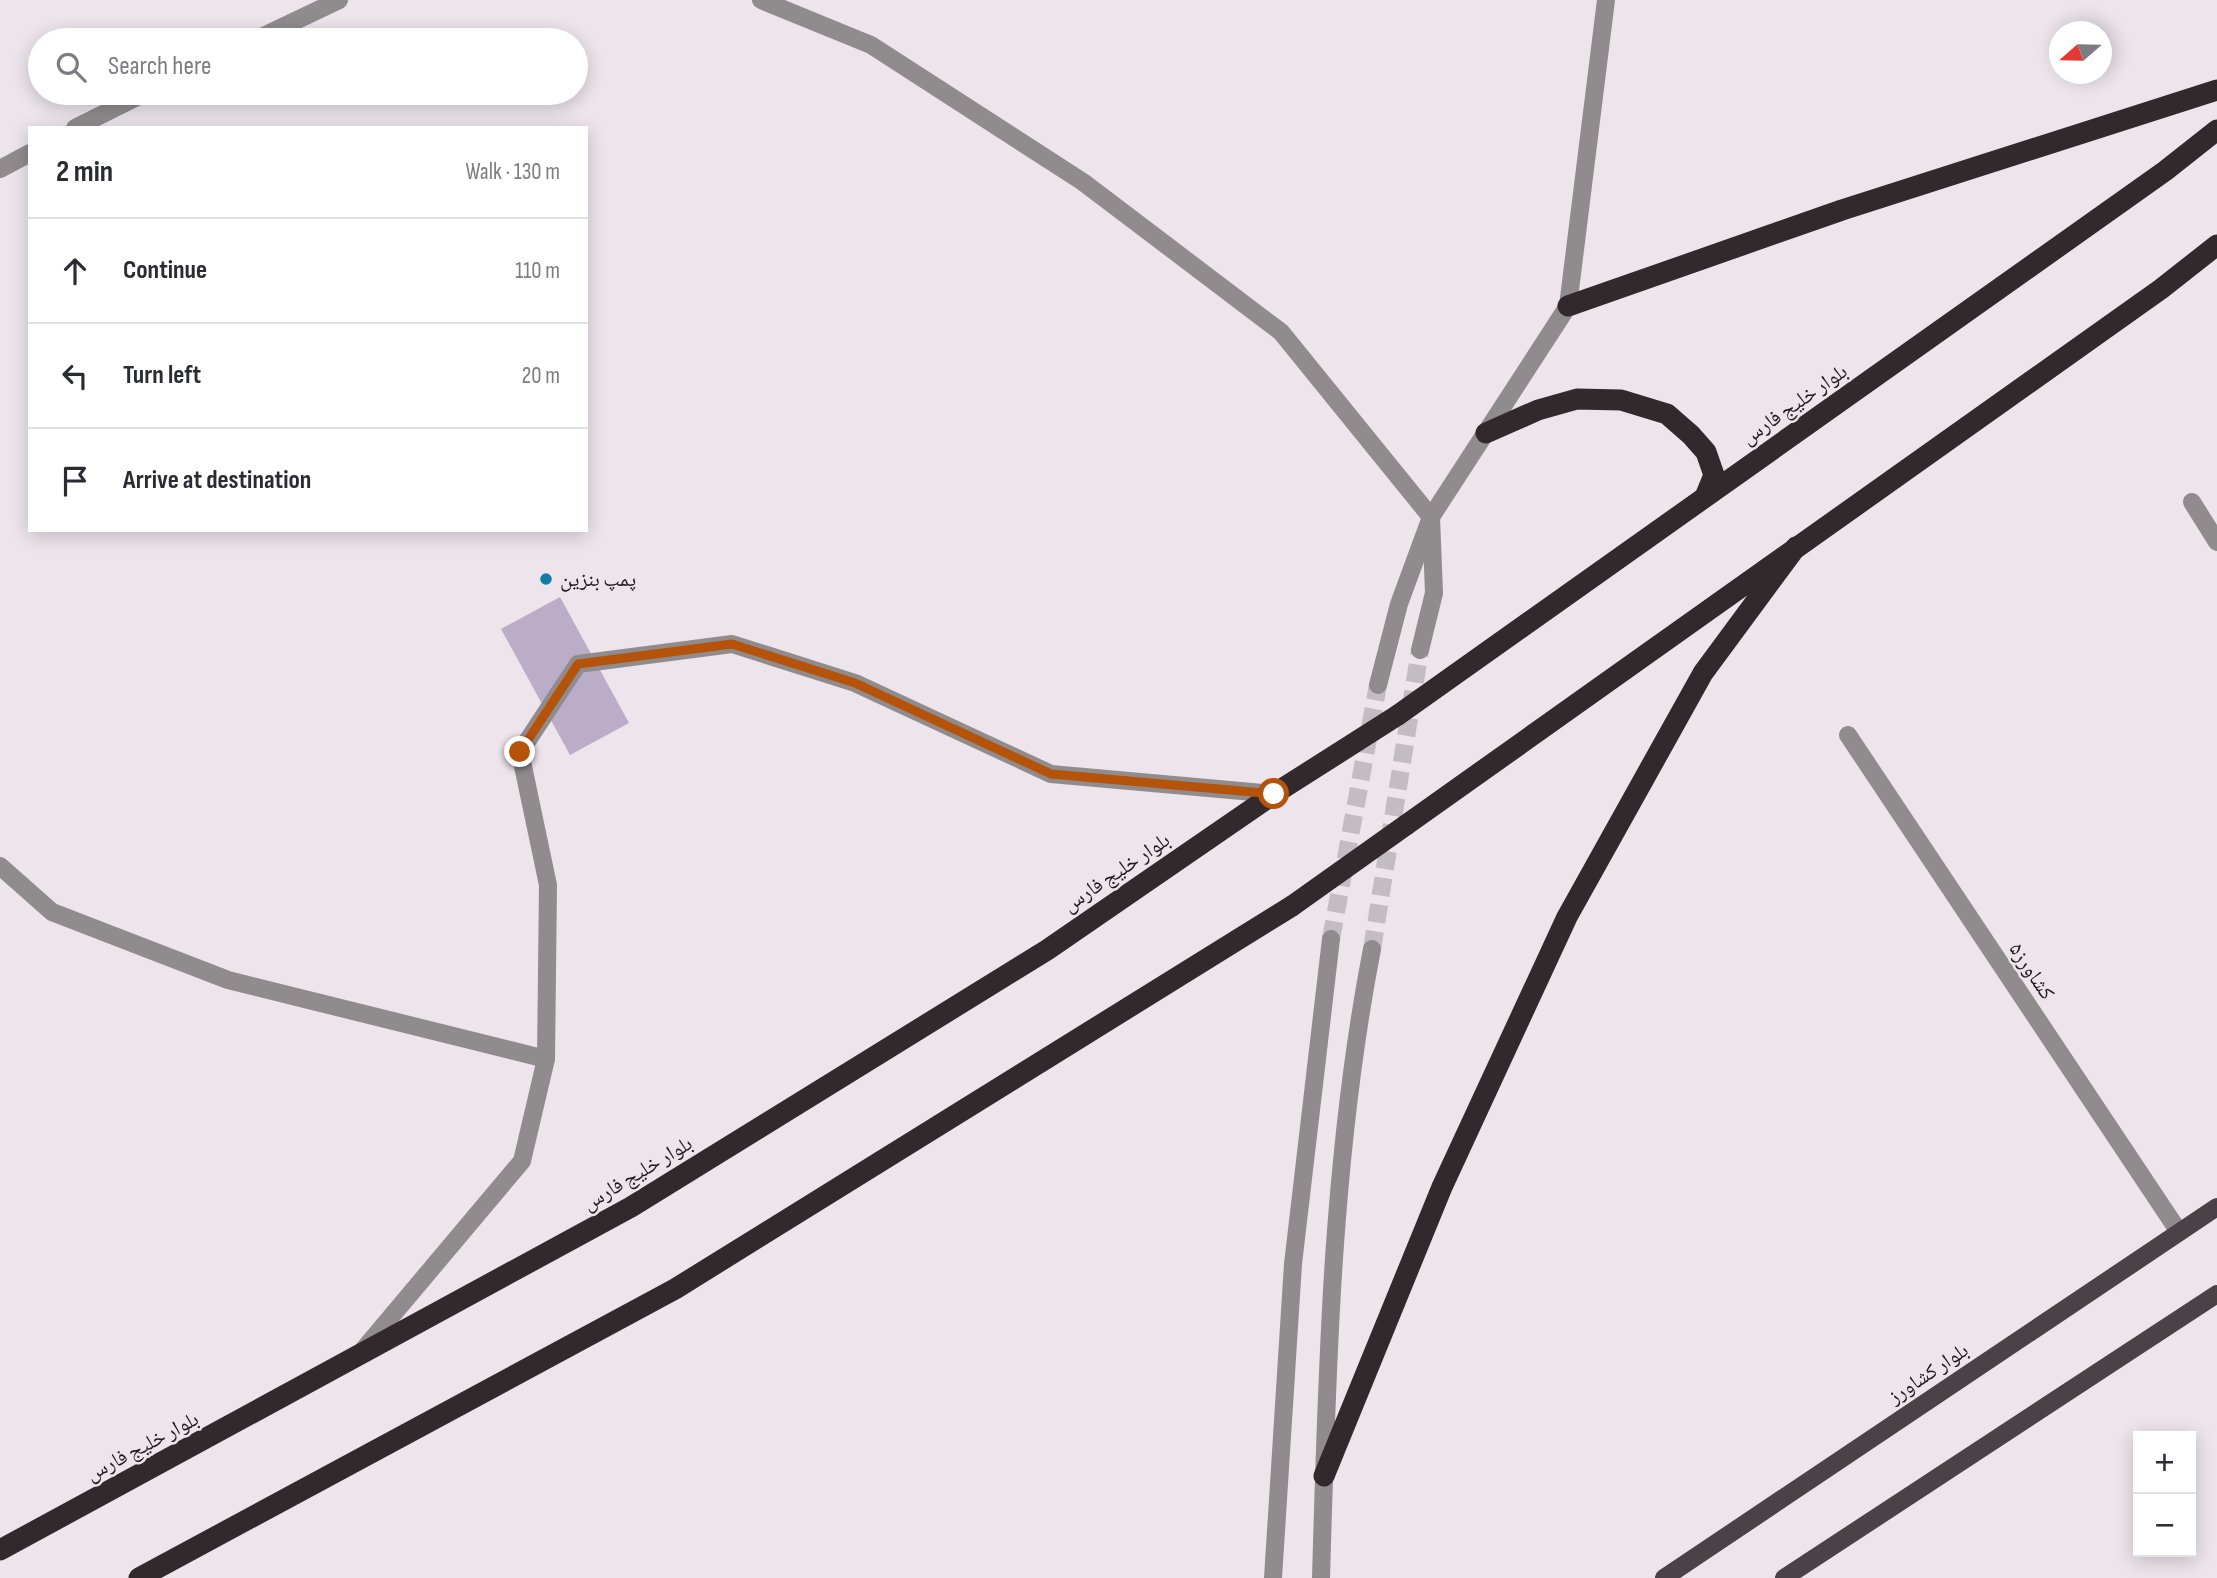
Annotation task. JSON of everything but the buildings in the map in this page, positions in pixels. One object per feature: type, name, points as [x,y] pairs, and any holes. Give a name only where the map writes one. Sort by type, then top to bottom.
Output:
[{"type":"highway","points":[[1568,306],[1791,227],[2217,90]]},
{"type":"highway","name":"بلوار خلیج فارس","points":[[0,1550],[631,1207],[1046,950],[1274,794],[1398,715],[2154,179],[2217,130]]},
{"type":"highway","points":[[139,1578],[675,1289],[1292,906],[2161,289],[2217,245]]},
{"type":"highway","points":[[1486,433],[1538,410],[1577,399],[1620,400],[1667,414],[1706,452],[1714,475],[1705,497]]},
{"type":"highway","points":[[1324,1476],[1442,1187],[1567,917],[1703,673],[1797,547]]},
{"type":"main road","name":"بلوار کشاورز","points":[[1664,1578],[2217,1207]]},
{"type":"main road","points":[[1784,1578],[2217,1294]]},
{"type":"street","points":[[280,28],[339,0]]},
{"type":"street","points":[[761,0],[871,45],[1083,182],[1281,332],[1431,517],[1434,593],[1420,650]]},
{"type":"street","points":[[1378,685],[1399,604],[1431,517],[1568,306],[1606,0]]},
{"type":"street","points":[[79,126],[121,105]]},
{"type":"street","points":[[0,169],[28,154]]},
{"type":"street","points":[[2192,502],[2217,542]]},
{"type":"street","points":[[356,1358],[522,1161],[546,1059],[548,885],[520,752],[578,664],[732,644],[855,683],[1051,774],[1274,794]]},
{"type":"street","name":"کشاورز۵","points":[[1848,735],[2179,1232]]},
{"type":"street","points":[[0,866],[52,912],[228,980],[546,1059]]},
{"type":"street","points":[[1273,1578],[1293,1264],[1331,939]]},
{"type":"street","points":[[1321,1578],[1337,1211],[1357,1024],[1372,949]]},
{"type":"tunnel","points":[[1372,949],[1420,650]]},
{"type":"tunnel","points":[[1331,939],[1378,685]]},
{"type":"place","name":"پمپ بنزین","points":[[546,579]]},
{"type":"route","points":[[520,752],[578,664],[732,644],[855,683],[1051,774],[1274,794]]}]
